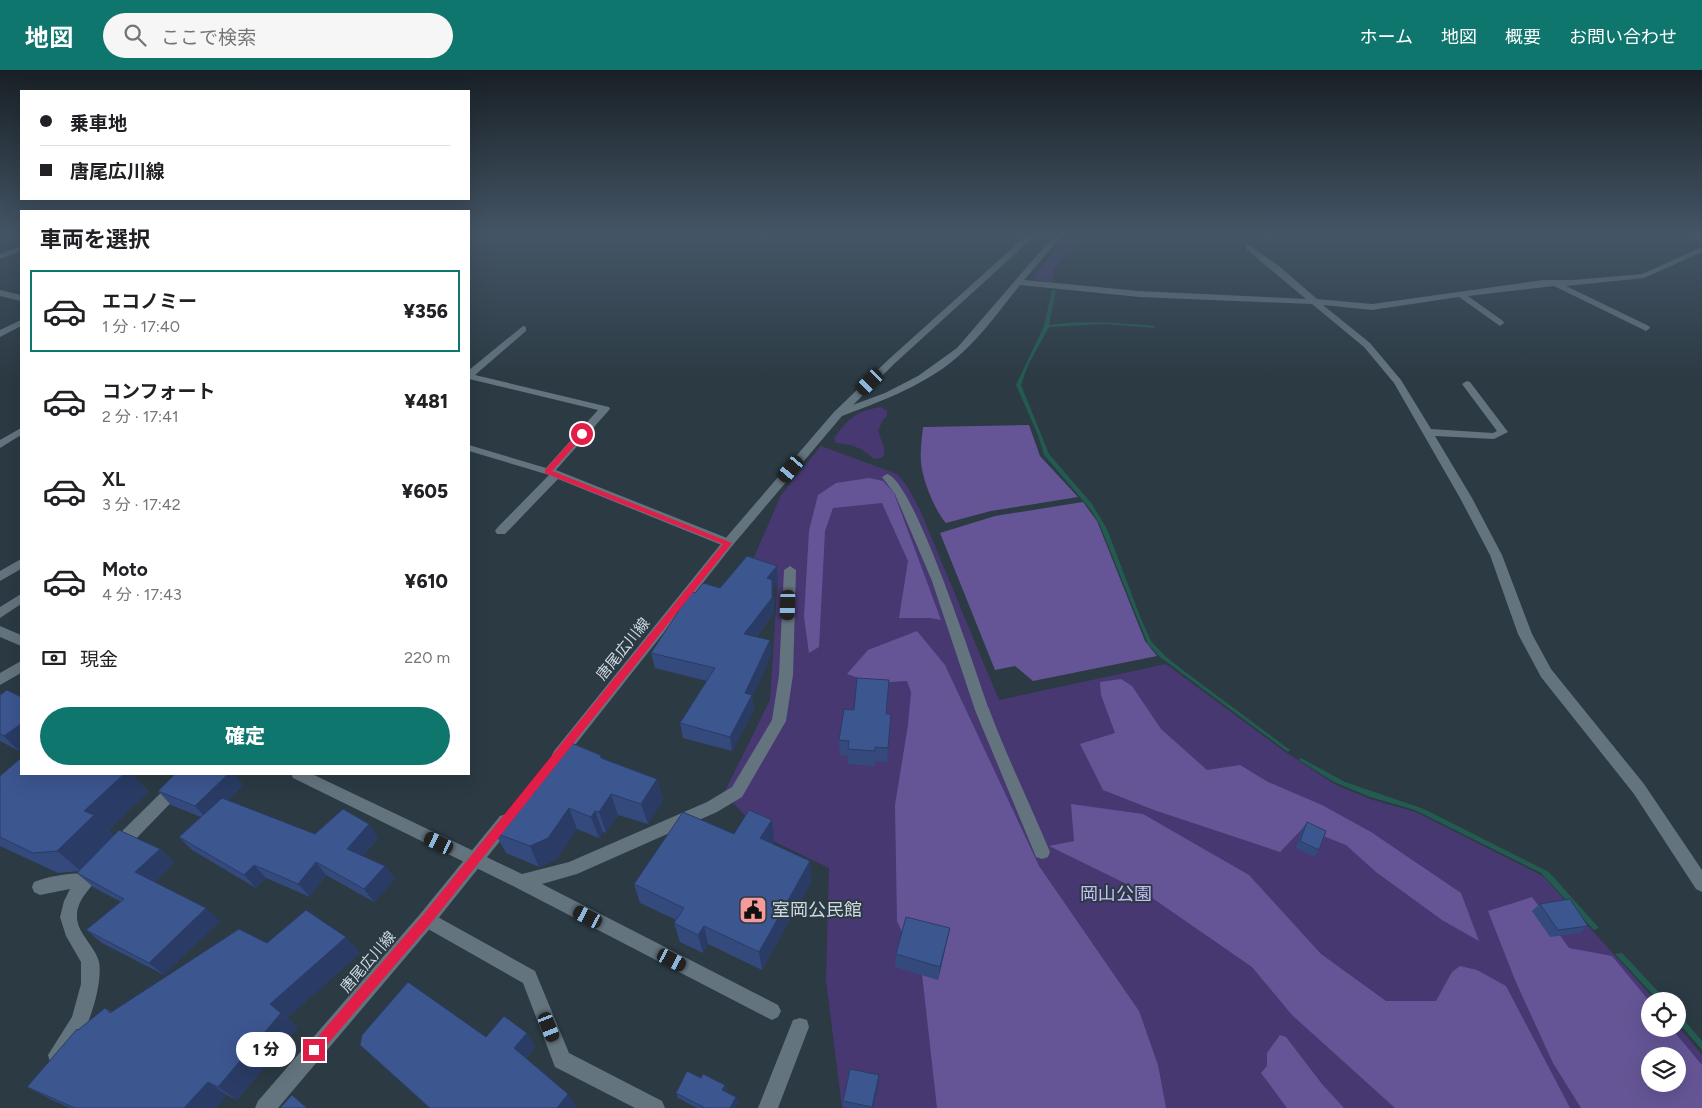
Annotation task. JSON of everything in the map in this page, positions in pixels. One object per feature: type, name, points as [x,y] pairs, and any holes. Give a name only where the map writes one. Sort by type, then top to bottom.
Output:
[{"type":"street","name":"唐尾広川線","points":[[548,768],[728,543],[838,414],[891,362],[979,282]]},
{"type":"street","points":[[838,414],[888,395],[921,378],[960,350],[1018,282]]},
{"type":"street","points":[[1022,282],[1138,294],[1316,302],[1372,307],[1551,282]]},
{"type":"street","points":[[1292,282],[1367,345],[1381,359],[1398,382],[1466,498],[1496,555],[1524,634],[1546,673],[1638,789],[1702,884]]},
{"type":"street","points":[[1555,282],[1646,328]]},
{"type":"street","points":[[1563,282],[1580,282]]},
{"type":"street","points":[[0,294],[20,297]]},
{"type":"street","points":[[1460,294],[1500,324]]},
{"type":"street","points":[[0,334],[20,324]]},
{"type":"street","points":[[470,375],[523,329]]},
{"type":"street","points":[[470,376],[605,408],[501,531]]},
{"type":"street","points":[[1427,432],[1494,436],[1503,432],[1467,384]]},
{"type":"street","points":[[0,445],[20,432]]},
{"type":"street","points":[[470,448],[552,473],[728,543]]},
{"type":"street","points":[[887,477],[900,493],[938,581],[982,710],[1042,852]]},
{"type":"street","points":[[0,577],[20,564]]},
{"type":"street","points":[[521,882],[571,869],[712,807],[737,792],[779,720],[786,675],[790,570]]},
{"type":"street","points":[[0,614],[20,599]]},
{"type":"street","points":[[0,631],[20,641]]},
{"type":"street","points":[[0,680],[20,667]]},
{"type":"street","points":[[48,1069],[79,1022],[90,981],[90,962],[70,925],[71,906],[77,891],[85,880],[189,775]]},
{"type":"street","points":[[300,775],[474,861],[521,882],[772,1011]]},
{"type":"street","name":"唐尾広川線","points":[[264,1108],[427,919],[511,814]]},
{"type":"street","points":[[40,887],[61,882],[85,880]]},
{"type":"street","points":[[427,919],[529,977],[562,1060],[655,1108]]},
{"type":"street","points":[[768,1108],[800,1027]]},
{"type":"green space","points":[[881,407],[887,411],[887,416],[878,431],[884,448],[884,455],[881,458],[874,459],[856,447],[836,443],[834,438],[854,416]]},
{"type":"green space","name":"岡山公園","points":[[821,446],[897,474],[907,486],[920,510],[999,700],[1166,664],[1284,751],[1336,785],[1373,800],[1416,812],[1543,876],[1648,992],[1641,992],[1641,1037],[1686,1036],[1702,1055],[1702,1108],[842,1108],[826,980],[829,868],[765,837],[724,793],[770,700],[778,578],[752,562],[781,495]]},
{"type":"shaded area","points":[[1052,290],[1056,290],[1049,325],[1102,322],[1154,326],[1155,328],[1104,324],[1049,327],[1028,365],[1021,385],[1049,454],[1092,504],[1107,529],[1151,641],[1165,656],[1290,750],[1288,752],[1160,657],[1148,644],[1099,523],[1091,510],[1044,455],[1038,435],[1016,385],[1044,326]]},
{"type":"shaded area","points":[[1029,425],[1040,456],[1078,497],[991,511],[946,523],[926,486],[921,458],[923,427]]},
{"type":"shaded area","points":[[869,478],[883,481],[894,493],[941,620],[899,618],[908,561],[882,503],[833,508],[825,531],[819,647],[809,653],[804,617],[809,531],[818,495],[836,483]]},
{"type":"shaded area","points":[[1083,502],[1097,521],[1145,641],[1157,656],[1033,681],[1015,666],[995,670],[940,533],[995,516]]},
{"type":"shaded area","points":[[917,631],[945,665],[1039,866],[1139,1011],[1158,1065],[1166,1108],[937,1108],[922,974],[897,921],[895,805],[908,725],[911,692],[907,681],[874,683],[847,674],[868,650]]},
{"type":"shaded area","points":[[1121,679],[1132,686],[1161,729],[1207,770],[1240,765],[1268,782],[1322,805],[1371,832],[1461,893],[1479,941],[1442,920],[1376,872],[1346,845],[1303,828],[1280,852],[1154,810],[1103,790],[1080,744],[1115,733],[1101,695],[1100,682]]},
{"type":"shaded area","points":[[1301,758],[1345,782],[1424,809],[1549,872],[1599,928],[1594,930],[1541,873],[1415,810],[1370,797],[1334,782],[1299,760]]},
{"type":"shaded area","points":[[1071,804],[1143,814],[1249,875],[1321,954],[1386,1001],[1436,1001],[1452,972],[1460,966],[1477,970],[1506,986],[1570,1108],[1395,1108],[1292,1015],[1252,967],[1145,893],[1049,846],[1074,841]]},
{"type":"shaded area","points":[[1532,897],[1569,948],[1612,956],[1642,992],[1641,1037],[1679,1037],[1702,1065],[1702,1108],[1581,1108],[1553,1063],[1515,980],[1488,911]]},
{"type":"shaded area","points":[[1622,953],[1659,992],[1651,992],[1615,954]]},
{"type":"shaded area","points":[[1686,1022],[1702,1041],[1702,1050],[1686,1031]]},
{"type":"shaded area","points":[[1280,1035],[1286,1037],[1322,1084],[1344,1108],[1287,1108],[1261,1073],[1267,1066],[1267,1053]]},
{"type":"building","points":[[747,556],[777,566],[767,578],[772,580],[772,598],[744,634],[770,640],[745,693],[752,695],[730,737],[680,723],[715,668],[651,653],[691,592],[695,593],[703,583],[720,588]]},
{"type":"building","points":[[857,678],[889,680],[886,714],[891,714],[888,748],[875,747],[875,751],[848,749],[849,741],[839,740],[844,709],[854,710]]},
{"type":"building","points":[[7,690],[20,696],[20,725],[4,736],[0,734],[0,695]]},
{"type":"building","points":[[569,742],[600,755],[601,758],[657,779],[641,804],[611,794],[599,812],[595,811],[591,817],[569,808],[548,838],[530,846],[495,833]]},
{"type":"building","points":[[20,759],[20,775],[123,775],[84,811],[94,815],[57,851],[33,853],[0,837],[0,776]]},
{"type":"building","points":[[174,775],[227,775],[195,806],[158,791]]},
{"type":"building","points":[[222,798],[315,834],[343,809],[369,824],[347,849],[385,866],[364,889],[316,862],[298,884],[254,865],[244,875],[179,837]]},
{"type":"building","points":[[749,810],[772,820],[760,838],[810,861],[759,952],[704,926],[698,935],[674,923],[684,908],[634,884],[683,812],[734,834]]},
{"type":"building","points":[[1307,822],[1326,831],[1319,850],[1300,841]]},
{"type":"building","points":[[119,830],[160,849],[135,872],[206,908],[149,963],[86,930],[124,899],[77,873]]},
{"type":"building","points":[[1570,899],[1588,926],[1558,930],[1540,904]]},
{"type":"building","points":[[306,910],[346,937],[270,1004],[281,1013],[218,1087],[208,1082],[184,1108],[75,1108],[27,1087],[77,1029],[105,1008],[110,1013],[239,929],[267,943]]},
{"type":"building","points":[[906,917],[950,928],[940,967],[896,954]]},
{"type":"building","points":[[408,982],[486,1037],[504,1016],[527,1033],[514,1048],[568,1094],[557,1108],[430,1108],[360,1045],[362,1035]]},
{"type":"building","points":[[850,1069],[879,1075],[872,1107],[843,1101]]},
{"type":"building","points":[[687,1071],[701,1078],[703,1074],[725,1085],[722,1090],[736,1097],[730,1108],[705,1108],[676,1093]]},
{"type":"building","points":[[292,1095],[307,1108],[280,1108]]},
{"type":"place","name":"室岡公民館","points":[[753,910]]},
{"type":"route","points":[[314,1050],[427,919],[728,543],[548,472],[582,434]]}]
